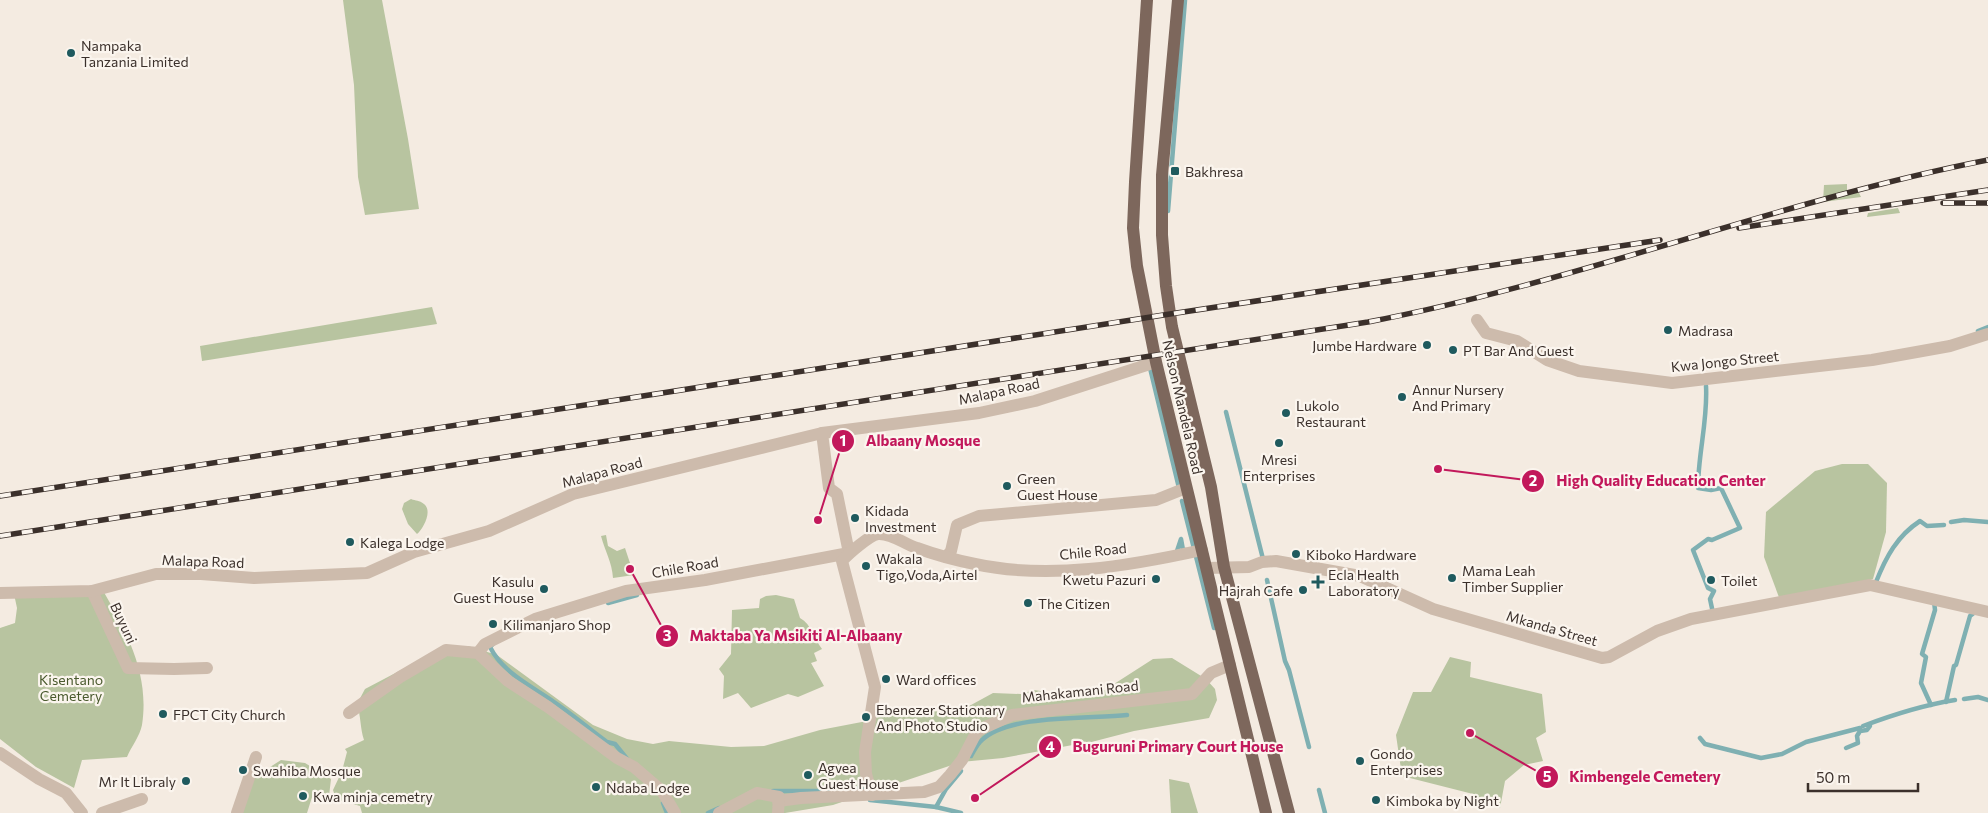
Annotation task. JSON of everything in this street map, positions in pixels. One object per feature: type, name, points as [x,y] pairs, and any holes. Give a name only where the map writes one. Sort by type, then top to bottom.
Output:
[{"type":"main road","name":"Nelson Mandela Road","points":[[1147,0],[1133,228],[1137,266],[1156,362],[1266,813]]},
{"type":"main road","name":"Nelson Mandela Road","points":[[1178,0],[1162,175],[1162,235],[1165,278],[1172,327],[1211,487],[1224,567],[1289,813]]},
{"type":"street","name":"Kwa Jongo Street","points":[[1477,320],[1486,333],[1516,341],[1546,360],[1579,372],[1672,383],[1872,360],[1950,346],[1988,334]]},
{"type":"street","name":"Malapa Road","points":[[0,593],[92,590],[156,574],[201,574],[254,578],[367,573],[414,552],[489,531],[573,494],[822,433],[980,413],[1035,400],[1156,362]]},
{"type":"street","points":[[822,433],[829,488],[837,494],[849,553],[842,561],[875,687],[865,752],[866,774],[872,795]]},
{"type":"street","points":[[946,557],[951,551],[957,525],[979,516],[1132,504],[1156,500],[1186,488]]},
{"type":"street","name":"Chile Road","points":[[478,653],[485,644],[536,619],[626,592],[705,580],[849,553],[876,534],[889,534],[907,544],[946,557],[994,568],[1092,569],[1202,550]]},
{"type":"street","name":"Mkanda Street","points":[[1207,568],[1248,567],[1262,562],[1276,561],[1360,576],[1432,608],[1602,658],[1609,657],[1657,631],[1692,619],[1870,585],[1988,612]]},
{"type":"street","name":"Buyuni","points":[[92,590],[128,668],[206,668]]},
{"type":"street","points":[[349,713],[400,677],[446,650],[478,653],[508,681],[548,707],[617,758],[634,766],[662,792],[675,813]]},
{"type":"street","name":"Mahakamani Road","points":[[719,813],[757,794],[779,797],[778,807],[801,798],[924,792],[939,787],[962,760],[977,731],[1012,714],[1192,694],[1211,674],[1230,665]]},
{"type":"street","points":[[0,753],[39,779],[66,792],[82,813]]},
{"type":"street","points":[[237,813],[256,757]]},
{"type":"street","points":[[102,813],[142,799]]},
{"type":"green space","points":[[343,0],[382,0],[419,209],[365,215],[358,177],[354,85]]},
{"type":"green space","points":[[1847,184],[1847,193],[1859,193],[1861,197],[1823,202],[1824,185]]},
{"type":"green space","points":[[1898,208],[1900,213],[1867,217],[1868,213]]},
{"type":"green space","points":[[432,307],[437,324],[202,361],[200,346]]},
{"type":"green space","points":[[1842,464],[1868,464],[1887,483],[1886,532],[1873,579],[1780,600],[1764,557],[1766,512],[1815,471]]},
{"type":"green space","points":[[411,499],[424,504],[428,511],[424,524],[417,534],[408,524],[402,509],[404,503]]},
{"type":"green space","points":[[606,535],[608,546],[617,551],[625,548],[634,575],[613,578],[610,562],[601,536]]},
{"type":"green space","name":"Kisentano Cemetery","points":[[101,587],[134,653],[139,670],[144,706],[142,725],[127,757],[82,760],[74,788],[36,767],[0,739],[0,628],[15,623],[17,608],[14,594]]},
{"type":"green space","points":[[776,595],[794,599],[800,618],[810,628],[822,649],[814,653],[817,661],[811,663],[824,686],[798,697],[788,694],[751,708],[738,693],[723,699],[724,676],[719,669],[731,654],[732,610],[759,608],[760,599]]},
{"type":"green space","points":[[468,646],[497,655],[593,725],[627,739],[653,744],[669,741],[731,747],[764,746],[820,730],[867,721],[901,710],[933,710],[943,714],[971,705],[993,693],[1021,694],[1034,690],[1073,696],[1100,693],[1153,659],[1172,658],[1206,679],[1215,689],[1217,700],[1209,718],[1134,731],[1076,746],[1078,744],[1003,758],[961,762],[833,805],[785,813],[362,813],[360,806],[336,799],[333,790],[342,771],[347,752],[345,749],[364,740],[357,704],[365,689],[403,669]]},
{"type":"green space","points":[[1450,657],[1471,662],[1470,677],[1542,694],[1546,732],[1536,738],[1543,761],[1524,765],[1505,781],[1500,808],[1471,802],[1473,794],[1402,776],[1396,735],[1413,692],[1431,692]]},
{"type":"green space","points":[[281,760],[305,763],[331,779],[329,796],[313,794],[307,813],[240,813],[256,768],[267,769]]},
{"type":"green space","points":[[1169,779],[1189,783],[1198,813],[1171,813]]},
{"type":"waterway","points":[[1168,211],[1185,0]]},
{"type":"waterway","points":[[1978,331],[1988,327]]},
{"type":"waterway","points":[[1150,368],[1179,488]]},
{"type":"waterway","points":[[1706,386],[1706,412],[1698,488],[1711,490],[1721,488],[1740,528],[1712,540],[1708,539],[1693,550],[1708,588],[1714,591],[1710,599],[1713,613]]},
{"type":"waterway","points":[[1226,412],[1263,559]]},
{"type":"waterway","points":[[1182,501],[1214,628]]},
{"type":"waterway","points":[[1951,522],[1964,520],[1988,522]]},
{"type":"waterway","points":[[1876,582],[1893,548],[1912,527],[1920,521],[1927,526],[1944,525]]},
{"type":"waterway","points":[[1176,554],[1181,539],[1183,550],[1186,550]]},
{"type":"waterway","points":[[1267,580],[1285,661],[1309,747]]},
{"type":"waterway","points":[[608,603],[637,595]]},
{"type":"waterway","points":[[1931,705],[1921,683],[1926,657],[1922,654],[1935,610],[1934,601]]},
{"type":"waterway","points":[[1946,702],[1954,666],[1956,665],[1970,616],[1975,612]]},
{"type":"waterway","points":[[493,644],[490,647],[510,672],[607,742],[615,744],[628,760]]},
{"type":"waterway","points":[[1964,699],[1978,697],[1988,700]]},
{"type":"waterway","points":[[1863,726],[1908,711],[1955,700]]},
{"type":"waterway","points":[[971,756],[982,740],[994,732],[1011,726],[1050,719],[1127,715]]},
{"type":"waterway","points":[[1846,748],[1858,743],[1857,736],[1860,731],[1867,730],[1870,726]]},
{"type":"waterway","points":[[1700,738],[1705,744],[1761,758],[1782,754],[1806,742],[1860,728]]},
{"type":"waterway","points":[[936,807],[946,789],[961,771]]},
{"type":"waterway","points":[[841,791],[868,787]]},
{"type":"waterway","points":[[1319,790],[1325,813]]},
{"type":"waterway","points":[[773,791],[833,791]]},
{"type":"waterway","points":[[870,800],[936,807],[961,813]]},
{"type":"waterway","points":[[663,803],[667,813]]},
{"type":"waterway","points":[[708,813],[719,808]]},
{"type":"railway","points":[[0,536],[1368,322],[1524,286],[1832,197],[1988,160]]},
{"type":"railway","points":[[1739,228],[1988,190]]},
{"type":"railway","points":[[1943,203],[1988,203]]},
{"type":"railway","points":[[0,496],[1170,314],[1660,240]]},
{"type":"place","name":"Nampaka Tanzania Limited","points":[[71,53]]},
{"type":"place","name":"Bakhresa","points":[[1175,171]]},
{"type":"place","name":"Madrasa","points":[[1668,330]]},
{"type":"place","name":"Jumbe Hardware","points":[[1427,345]]},
{"type":"place","name":"PT Bar And Guest","points":[[1453,350]]},
{"type":"place","name":"Annur Nursery And Primary","points":[[1402,397]]},
{"type":"place","name":"Lukolo Restaurant","points":[[1286,413]]},
{"type":"place","name":"Mresi Enterprises","points":[[1279,443]]},
{"type":"place","name":"High Quality Education Center","points":[[1438,469]]},
{"type":"place","name":"Green Guest House","points":[[1007,486]]},
{"type":"place","name":"Kidada Investment","points":[[855,518]]},
{"type":"place","name":"Albaany Mosque","points":[[818,520]]},
{"type":"place","name":"Kalega Lodge","points":[[350,542]]},
{"type":"place","name":"Kiboko Hardware","points":[[1296,554]]},
{"type":"place","name":"Wakala Tigo,Voda,Airtel","points":[[866,566]]},
{"type":"place","name":"Maktaba Ya Msikiti Al-Albaany","points":[[630,569]]},
{"type":"place","name":"Mama Leah Timber Supplier","points":[[1452,578]]},
{"type":"place","name":"Kwetu Pazuri","points":[[1156,579]]},
{"type":"place","name":"Toilet","points":[[1711,580]]},
{"type":"place","name":"Ecla Health Laboratory","points":[[1318,582]]},
{"type":"place","name":"Kasulu Guest House","points":[[544,589]]},
{"type":"place","name":"Hajrah Cafe","points":[[1303,590]]},
{"type":"place","name":"The Citizen","points":[[1028,603]]},
{"type":"place","name":"Kilimanjaro Shop","points":[[493,624]]},
{"type":"place","name":"Ward offices","points":[[886,679]]},
{"type":"place","name":"FPCT City Church","points":[[163,714]]},
{"type":"place","name":"Ebenezer Stationary And Photo Studio","points":[[866,717]]},
{"type":"place","name":"Kimbengele Cemetery","points":[[1470,733]]},
{"type":"place","name":"Gondo Enterprises","points":[[1360,761]]},
{"type":"place","name":"Swahiba Mosque","points":[[243,770]]},
{"type":"place","name":"Agvea Guest House","points":[[808,775]]},
{"type":"place","name":"Mr It Libraly","points":[[186,781]]},
{"type":"place","name":"Ndaba Lodge","points":[[596,787]]},
{"type":"place","name":"Kwa minja cemetry","points":[[303,796]]},
{"type":"place","name":"Buguruni Primary Court House","points":[[975,798]]},
{"type":"place","name":"Kimboka by Night","points":[[1376,800]]}]
